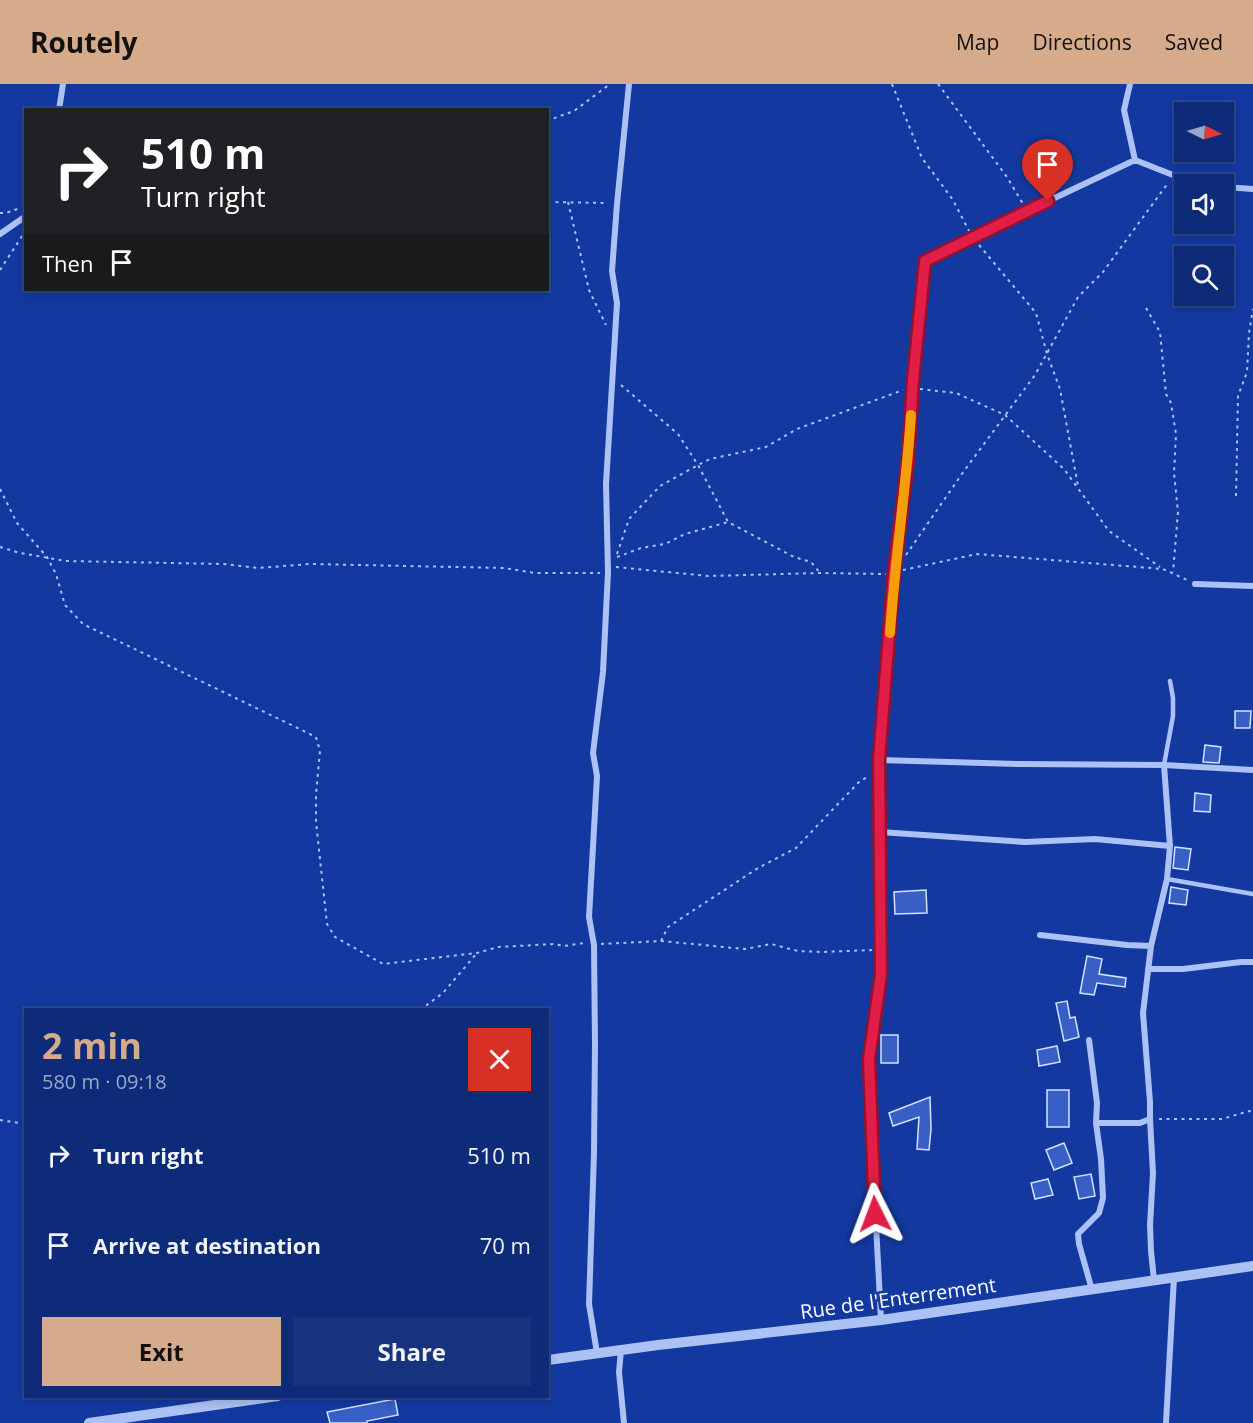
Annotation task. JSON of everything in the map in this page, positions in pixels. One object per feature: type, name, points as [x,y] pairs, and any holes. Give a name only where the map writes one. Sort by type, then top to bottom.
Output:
[{"type":"street","points":[[59,108],[63,84]]},
{"type":"street","points":[[597,1353],[589,1304],[594,1153],[594,945],[589,917],[597,777],[593,753],[603,672],[608,572],[606,484],[617,303],[612,271],[629,84]]},
{"type":"street","points":[[1130,84],[1124,110],[1135,160]]},
{"type":"street","points":[[881,1320],[869,1059],[881,974],[879,760],[894,572],[908,460],[912,388],[925,261],[1135,160],[1173,175]]},
{"type":"street","points":[[1234,188],[1253,189]]},
{"type":"street","points":[[0,234],[24,217]]},
{"type":"street","points":[[1195,584],[1253,586]]},
{"type":"street","points":[[879,760],[1164,765],[1253,770]]},
{"type":"street","points":[[1154,1280],[1150,1234],[1153,1173],[1143,1013],[1151,946],[1167,879],[1170,846],[1164,765]]},
{"type":"street","points":[[880,832],[1025,842],[1095,839],[1170,846]]},
{"type":"street","points":[[1040,935],[1151,946]]},
{"type":"street","points":[[1148,969],[1183,969],[1253,962]]},
{"type":"street","points":[[1089,1040],[1097,1103],[1096,1123],[1103,1197],[1099,1213],[1078,1234],[1092,1290]]},
{"type":"street","points":[[1096,1123],[1140,1123],[1150,1119]]},
{"type":"street","name":"Rue de l'Enterrement","points":[[549,1360],[881,1320],[1253,1266]]},
{"type":"street","points":[[1166,1423],[1174,1277]]},
{"type":"street","points":[[621,1350],[619,1372],[624,1423]]},
{"type":"street","points":[[89,1423],[264,1398]]},
{"type":"lane","points":[[1164,765],[1173,716],[1170,681]]},
{"type":"lane","points":[[1167,879],[1253,894]]},
{"type":"path","points":[[549,122],[574,111],[610,84]]},
{"type":"path","points":[[892,84],[922,158],[953,200],[973,237],[1036,313],[1047,354],[1060,389],[1078,489]]},
{"type":"path","points":[[938,84],[1007,177],[1027,211]]},
{"type":"path","points":[[894,572],[964,471],[1035,375],[1078,297],[1104,272],[1173,175]]},
{"type":"path","points":[[549,202],[617,204]]},
{"type":"path","points":[[568,202],[589,290],[614,335]]},
{"type":"path","points":[[0,213],[24,207]]},
{"type":"path","points":[[0,270],[24,233]]},
{"type":"path","points":[[1146,308],[1160,332],[1166,394],[1171,404],[1176,434],[1174,473],[1178,512],[1173,573]]},
{"type":"path","points":[[1236,495],[1238,396],[1247,372],[1253,309]]},
{"type":"path","points":[[612,377],[678,434],[698,465],[728,522],[794,557],[811,562],[820,573]]},
{"type":"path","points":[[728,522],[685,534],[665,544],[641,548],[616,557],[629,519],[660,486],[710,459],[766,447],[797,429],[912,388],[956,393],[1005,415],[1064,469],[1108,531],[1163,569],[1195,584]]},
{"type":"path","points":[[0,489],[17,523],[47,557],[56,574],[65,605],[83,624],[316,737],[320,751],[316,822],[327,924],[335,938],[383,964],[477,953],[498,947],[554,944],[564,946],[582,943],[594,945],[661,941],[745,949],[771,944],[798,951],[821,952],[881,949]]},
{"type":"path","points":[[0,547],[66,561],[224,564],[258,568],[310,564],[504,568],[536,573],[608,572],[618,567],[708,576],[820,573],[883,575],[977,554],[1163,569]]},
{"type":"path","points":[[661,941],[668,927],[758,868],[796,848],[859,782],[879,770]]},
{"type":"path","points":[[423,1008],[443,993],[477,953]]},
{"type":"path","points":[[1150,1119],[1222,1119],[1253,1110]]},
{"type":"path","points":[[0,1120],[24,1124]]},
{"type":"building","points":[[1235,711],[1251,711],[1250,728],[1235,728]]},
{"type":"building","points":[[1205,745],[1221,747],[1219,763],[1203,762]]},
{"type":"building","points":[[1195,793],[1211,795],[1210,812],[1194,811]]},
{"type":"building","points":[[1175,847],[1191,849],[1188,870],[1173,868]]},
{"type":"building","points":[[1171,887],[1188,890],[1186,905],[1169,903]]},
{"type":"building","points":[[926,890],[927,913],[895,914],[894,892]]},
{"type":"building","points":[[1087,956],[1102,959],[1099,974],[1126,978],[1125,987],[1097,983],[1094,995],[1080,993]]},
{"type":"building","points":[[1067,1001],[1070,1018],[1075,1017],[1079,1037],[1064,1041],[1056,1003]]},
{"type":"building","points":[[881,1035],[898,1035],[898,1063],[881,1063]]},
{"type":"building","points":[[1057,1046],[1060,1062],[1039,1066],[1037,1050]]},
{"type":"building","points":[[1047,1090],[1069,1090],[1069,1127],[1047,1127]]},
{"type":"building","points":[[930,1097],[929,1150],[917,1149],[919,1117],[893,1126],[889,1113]]},
{"type":"building","points":[[1064,1143],[1072,1163],[1054,1170],[1046,1150]]},
{"type":"building","points":[[1091,1174],[1095,1196],[1079,1199],[1074,1177]]},
{"type":"building","points":[[1048,1179],[1053,1195],[1035,1199],[1031,1183]]},
{"type":"building","points":[[395,1399],[398,1415],[367,1421],[367,1423],[330,1423],[327,1412]]},
{"type":"slow traffic","points":[[890,633],[894,572],[908,460],[911,415]]},
{"type":"route","points":[[875,1214],[869,1059],[881,974],[879,760],[894,572],[908,460],[913,380],[925,261],[1048,201]]}]
